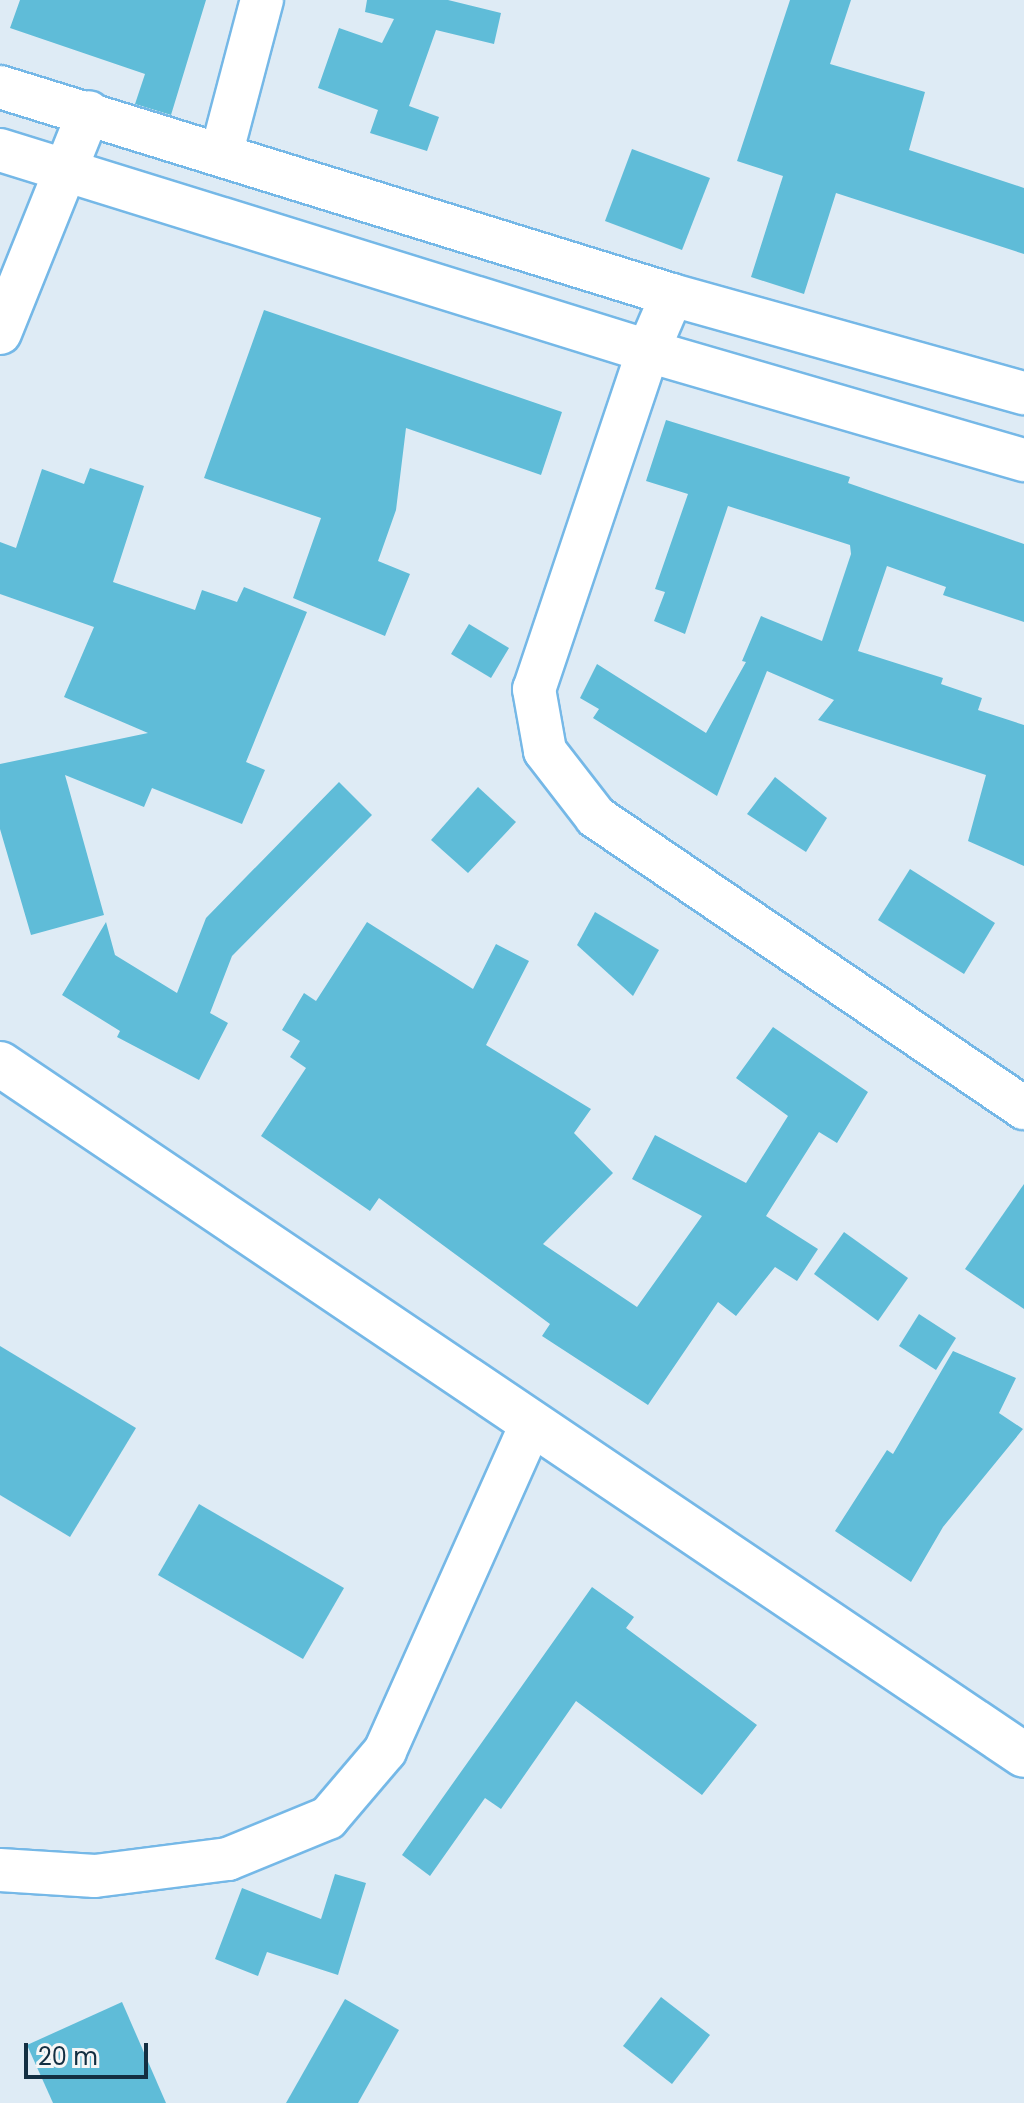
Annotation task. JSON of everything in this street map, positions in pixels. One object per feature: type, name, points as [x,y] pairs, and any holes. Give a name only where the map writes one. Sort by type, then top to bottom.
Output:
[{"type":"main road","points":[[0,1064],[1024,1755]]},
{"type":"street","points":[[222,151],[262,0]]},
{"type":"street","points":[[0,87],[222,151],[672,295],[1024,393]]},
{"type":"street","points":[[0,333],[69,171],[89,112]]},
{"type":"street","points":[[0,150],[648,351],[1024,460]]},
{"type":"street","points":[[427,280],[441,221]]},
{"type":"street","points":[[672,295],[648,351],[534,689],[545,751],[596,817],[1024,1108]]},
{"type":"street","points":[[0,1870],[95,1876],[228,1859],[328,1818],[385,1751],[532,1423]]},
{"type":"building","points":[[20,0],[206,0],[171,115],[135,104],[145,74],[10,28]]},
{"type":"building","points":[[367,0],[448,0],[501,13],[494,44],[436,30],[409,106],[439,117],[427,151],[370,133],[378,110],[318,88],[339,28],[382,43],[394,19],[365,12]]},
{"type":"building","points":[[790,0],[851,0],[830,64],[925,92],[909,150],[1024,188],[1024,254],[836,193],[804,294],[751,277],[783,176],[737,161]]},
{"type":"building","points":[[632,149],[710,178],[682,250],[605,221]]},
{"type":"building","points":[[264,310],[562,412],[541,475],[406,428],[396,510],[378,561],[410,574],[385,636],[293,598],[321,518],[204,478]]},
{"type":"building","points":[[666,420],[850,477],[848,483],[1024,544],[1024,622],[943,595],[946,587],[887,566],[858,651],[943,678],[941,684],[982,698],[978,710],[1024,725],[1024,866],[968,841],[986,775],[818,720],[834,700],[767,671],[717,796],[593,718],[599,709],[580,698],[597,664],[706,733],[746,662],[742,661],[761,616],[822,641],[851,554],[850,545],[728,506],[685,634],[654,621],[665,592],[655,589],[688,494],[646,481]]},
{"type":"building","points":[[90,468],[144,486],[113,582],[195,610],[202,590],[237,602],[244,587],[307,612],[246,762],[265,770],[242,824],[152,788],[144,807],[65,775],[104,915],[31,935],[0,829],[0,764],[148,733],[64,697],[94,627],[0,594],[0,542],[16,548],[42,469],[84,484]]},
{"type":"building","points":[[469,624],[509,648],[491,678],[451,654]]},
{"type":"building","points":[[775,777],[827,818],[806,852],[747,814]]},
{"type":"building","points":[[339,782],[372,815],[232,956],[210,1013],[228,1023],[199,1080],[117,1037],[120,1031],[62,995],[106,922],[115,955],[177,993],[206,918]]},
{"type":"building","points":[[478,787],[516,822],[468,873],[431,840]]},
{"type":"building","points":[[910,869],[995,923],[964,974],[878,920]]},
{"type":"building","points":[[595,912],[659,950],[633,996],[577,945]]},
{"type":"building","points":[[367,922],[473,989],[496,944],[529,961],[486,1045],[591,1109],[574,1133],[613,1173],[543,1244],[637,1307],[702,1216],[632,1179],[655,1135],[746,1183],[788,1116],[736,1078],[773,1027],[868,1092],[837,1143],[819,1132],[766,1216],[818,1249],[797,1281],[775,1267],[736,1316],[718,1302],[648,1405],[542,1336],[550,1324],[379,1198],[370,1211],[261,1136],[306,1068],[290,1057],[300,1041],[282,1030],[304,993],[316,1001]]},
{"type":"building","points":[[1024,1184],[1024,1309],[965,1269]]},
{"type":"building","points":[[844,1232],[908,1278],[878,1321],[814,1274]]},
{"type":"building","points":[[919,1314],[956,1338],[936,1370],[899,1346]]},
{"type":"building","points":[[0,1346],[136,1428],[70,1537],[0,1495]]},
{"type":"building","points":[[953,1351],[1016,1378],[999,1413],[1023,1429],[943,1527],[911,1582],[835,1531],[887,1450],[893,1454]]},
{"type":"building","points":[[199,1504],[344,1588],[303,1659],[158,1575]]},
{"type":"building","points":[[592,1587],[634,1617],[626,1628],[757,1725],[702,1795],[576,1701],[501,1809],[485,1798],[430,1876],[402,1855]]},
{"type":"building","points":[[335,1874],[366,1883],[338,1975],[267,1952],[258,1976],[215,1959],[242,1888],[321,1919]]},
{"type":"building","points":[[661,1997],[710,2035],[672,2084],[623,2046]]},
{"type":"building","points":[[345,1999],[399,2030],[358,2103],[286,2103]]},
{"type":"building","points":[[122,2002],[166,2103],[53,2103],[27,2045]]}]
